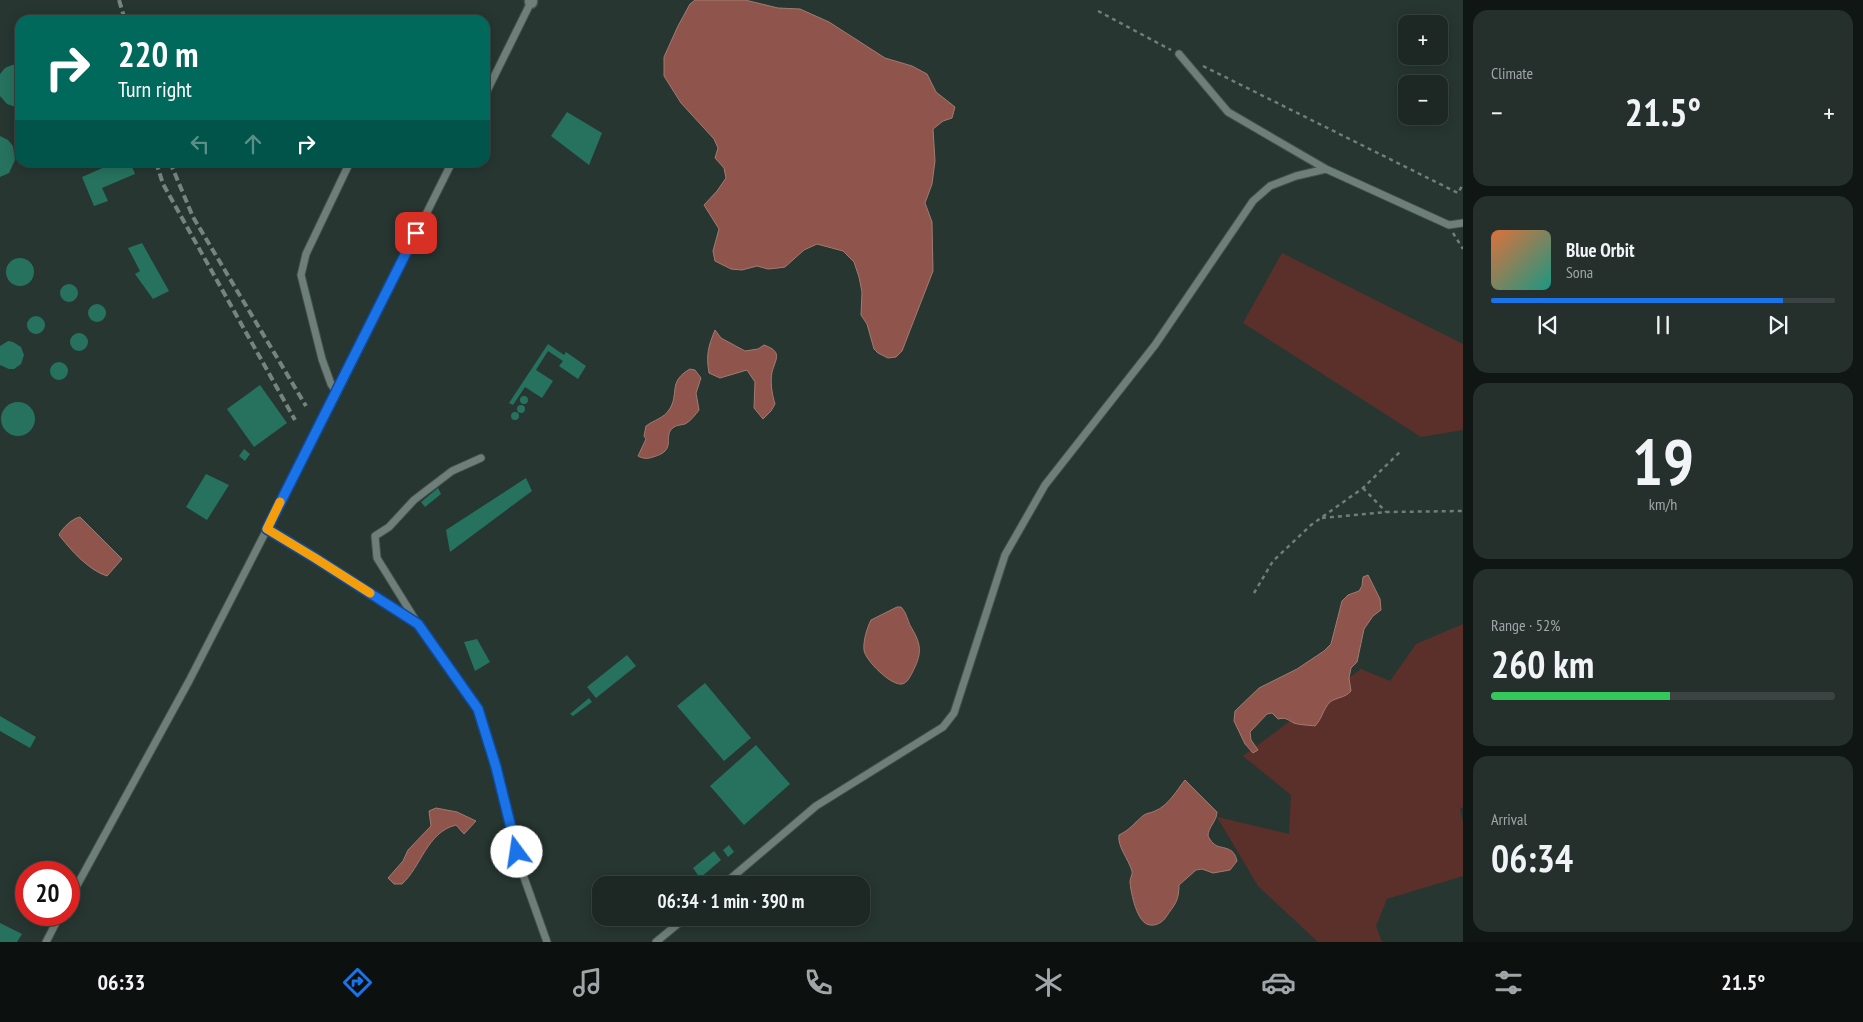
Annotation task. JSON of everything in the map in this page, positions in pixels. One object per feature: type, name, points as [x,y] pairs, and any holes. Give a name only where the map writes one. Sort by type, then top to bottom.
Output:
[{"type":"lane","points":[[490,85],[531,1]]},
{"type":"lane","points":[[1179,54],[1228,112],[1326,169],[1449,225],[1463,223]]},
{"type":"lane","points":[[337,393],[331,384],[322,358],[301,275],[306,254],[348,167]]},
{"type":"lane","points":[[80,880],[189,681],[337,393],[450,167]]},
{"type":"lane","points":[[734,876],[816,806],[943,727],[954,713],[1006,555],[1045,485],[1154,345],[1253,201],[1270,186],[1296,176],[1326,169]]},
{"type":"lane","points":[[481,458],[452,471],[414,500],[389,527],[375,536],[377,558],[418,624],[478,709],[496,767],[521,869],[547,942]]},
{"type":"lane","points":[[267,529],[418,624]]},
{"type":"lane","points":[[46,942],[54,926]]},
{"type":"lane","points":[[656,942],[675,926]]},
{"type":"path","points":[[1098,10],[1179,54],[1458,193],[1463,184]]},
{"type":"path","points":[[1449,225],[1463,249]]},
{"type":"path","points":[[1254,593],[1273,561],[1311,525],[1363,488],[1401,451]]},
{"type":"path","points":[[1363,488],[1386,512]]},
{"type":"path","points":[[1321,518],[1386,512],[1463,511]]},
{"type":"shaded area","points":[[695,0],[745,0],[778,8],[800,9],[829,22],[885,58],[912,66],[927,74],[936,92],[955,107],[952,118],[943,121],[933,129],[935,161],[932,184],[925,203],[932,222],[933,271],[902,351],[896,357],[888,358],[874,349],[867,324],[861,315],[862,292],[859,277],[854,262],[843,251],[817,244],[804,250],[785,267],[768,269],[757,266],[742,270],[731,269],[715,261],[713,251],[719,229],[704,205],[726,178],[724,168],[715,158],[718,148],[714,139],[681,103],[664,76],[664,57],[678,26],[690,4]]},
{"type":"shaded area","points":[[1282,253],[1463,344],[1463,430],[1421,437],[1243,323]]},
{"type":"shaded area","points":[[715,330],[721,338],[745,351],[758,349],[764,345],[776,353],[777,356],[771,380],[775,404],[763,419],[754,408],[755,382],[747,370],[720,378],[709,373],[708,351]]},
{"type":"shaded area","points":[[690,369],[695,370],[701,378],[696,393],[699,410],[687,423],[675,426],[670,431],[668,447],[665,451],[649,458],[638,456],[646,439],[644,436],[646,426],[667,413],[674,399],[676,383]]},
{"type":"shaded area","points":[[80,517],[122,559],[107,576],[93,569],[74,553],[59,535],[68,524]]},
{"type":"shaded area","points":[[1368,575],[1380,599],[1381,610],[1373,616],[1364,629],[1357,662],[1351,668],[1349,678],[1351,691],[1330,702],[1315,726],[1296,724],[1285,719],[1278,719],[1272,713],[1267,714],[1250,732],[1251,740],[1258,750],[1253,753],[1245,744],[1234,721],[1235,711],[1259,688],[1297,669],[1331,644],[1342,601],[1348,595],[1359,591],[1362,586],[1363,577]]},
{"type":"shaded area","points":[[897,607],[901,607],[905,612],[919,644],[918,660],[907,681],[902,684],[897,684],[879,672],[869,660],[864,650],[864,643],[871,620]]},
{"type":"shaded area","points":[[1463,624],[1463,807],[1460,809],[1463,822],[1463,876],[1387,899],[1376,926],[1382,942],[1318,942],[1258,886],[1217,817],[1289,834],[1291,795],[1243,756],[1361,669],[1390,681],[1416,644]]},
{"type":"shaded area","points":[[1185,780],[1217,812],[1208,836],[1217,846],[1232,851],[1237,861],[1230,870],[1213,873],[1202,869],[1196,870],[1179,885],[1176,902],[1165,919],[1157,924],[1150,925],[1145,923],[1138,914],[1130,882],[1132,871],[1121,848],[1119,835],[1144,815],[1160,809]]},
{"type":"shaded area","points":[[436,808],[457,812],[476,821],[464,834],[456,825],[438,835],[431,842],[409,877],[402,884],[394,884],[388,878],[403,861],[408,850],[431,826],[429,811]]},
{"type":"building","points":[[15,65],[15,106],[7,104],[0,96],[0,74],[5,68]]},
{"type":"building","points":[[567,112],[602,133],[589,165],[551,136]]},
{"type":"building","points":[[0,136],[8,140],[13,146],[15,160],[9,173],[0,177]]},
{"type":"building","points":[[105,167],[132,167],[135,174],[102,188],[108,201],[94,206],[82,177]]},
{"type":"building","points":[[142,243],[169,291],[153,299],[135,274],[140,271],[128,248]]},
{"type":"building","points":[[20,258],[30,262],[34,272],[30,282],[20,286],[10,282],[6,272],[10,262]]},
{"type":"building","points":[[65,284],[73,284],[78,289],[76,300],[65,302],[60,297],[60,289]]},
{"type":"building","points":[[93,304],[101,304],[106,309],[104,320],[93,322],[88,317],[88,309]]},
{"type":"building","points":[[32,316],[40,316],[45,321],[43,332],[32,334],[27,329],[27,321]]},
{"type":"building","points":[[75,333],[83,333],[88,338],[86,349],[75,351],[70,346],[70,338]]},
{"type":"building","points":[[8,341],[21,347],[24,355],[21,364],[14,369],[0,365],[0,346]]},
{"type":"building","points":[[548,344],[564,355],[566,352],[586,366],[578,379],[559,366],[563,361],[548,351],[536,370],[553,381],[542,398],[525,387],[513,405],[509,403]]},
{"type":"building","points":[[55,362],[63,362],[68,367],[66,378],[55,380],[50,375],[50,367]]},
{"type":"building","points":[[260,385],[287,423],[254,447],[227,409]]},
{"type":"building","points":[[524,396],[528,400],[524,404],[520,400]]},
{"type":"building","points":[[18,402],[25,403],[30,407],[34,412],[34,426],[30,431],[25,435],[18,436],[11,435],[6,431],[2,426],[1,419],[2,412],[6,407],[11,403]]},
{"type":"building","points":[[521,405],[525,409],[521,413],[517,409]]},
{"type":"building","points":[[515,412],[519,416],[515,420],[511,416]]},
{"type":"building","points":[[244,449],[250,454],[245,461],[239,456]]},
{"type":"building","points":[[206,474],[229,485],[207,520],[186,507]]},
{"type":"building","points":[[526,478],[532,491],[450,552],[446,530]]},
{"type":"building","points":[[438,488],[441,494],[425,507],[421,502]]},
{"type":"building","points":[[477,639],[490,662],[475,671],[464,642]]},
{"type":"building","points":[[627,655],[636,666],[596,698],[587,687]]},
{"type":"building","points":[[705,683],[751,738],[724,761],[677,706]]},
{"type":"building","points":[[589,698],[592,702],[573,716],[570,714]]},
{"type":"building","points":[[0,716],[36,737],[30,748],[0,731]]},
{"type":"building","points":[[756,745],[790,784],[744,825],[710,786]]},
{"type":"building","points":[[729,845],[734,852],[728,857],[723,850]]},
{"type":"building","points":[[714,851],[721,860],[702,876],[699,876],[693,868]]},
{"type":"building","points":[[0,923],[22,934],[17,942],[0,942]]},
{"type":"railway","points":[[119,0],[124,15]]},
{"type":"railway","points":[[158,167],[163,184],[295,420]]},
{"type":"railway","points":[[172,167],[193,217],[306,406]]},
{"type":"slow traffic","points":[[280,502],[267,529],[370,593]]},
{"type":"route","points":[[416,233],[267,529],[418,624],[478,709],[496,767],[517,852]]}]
